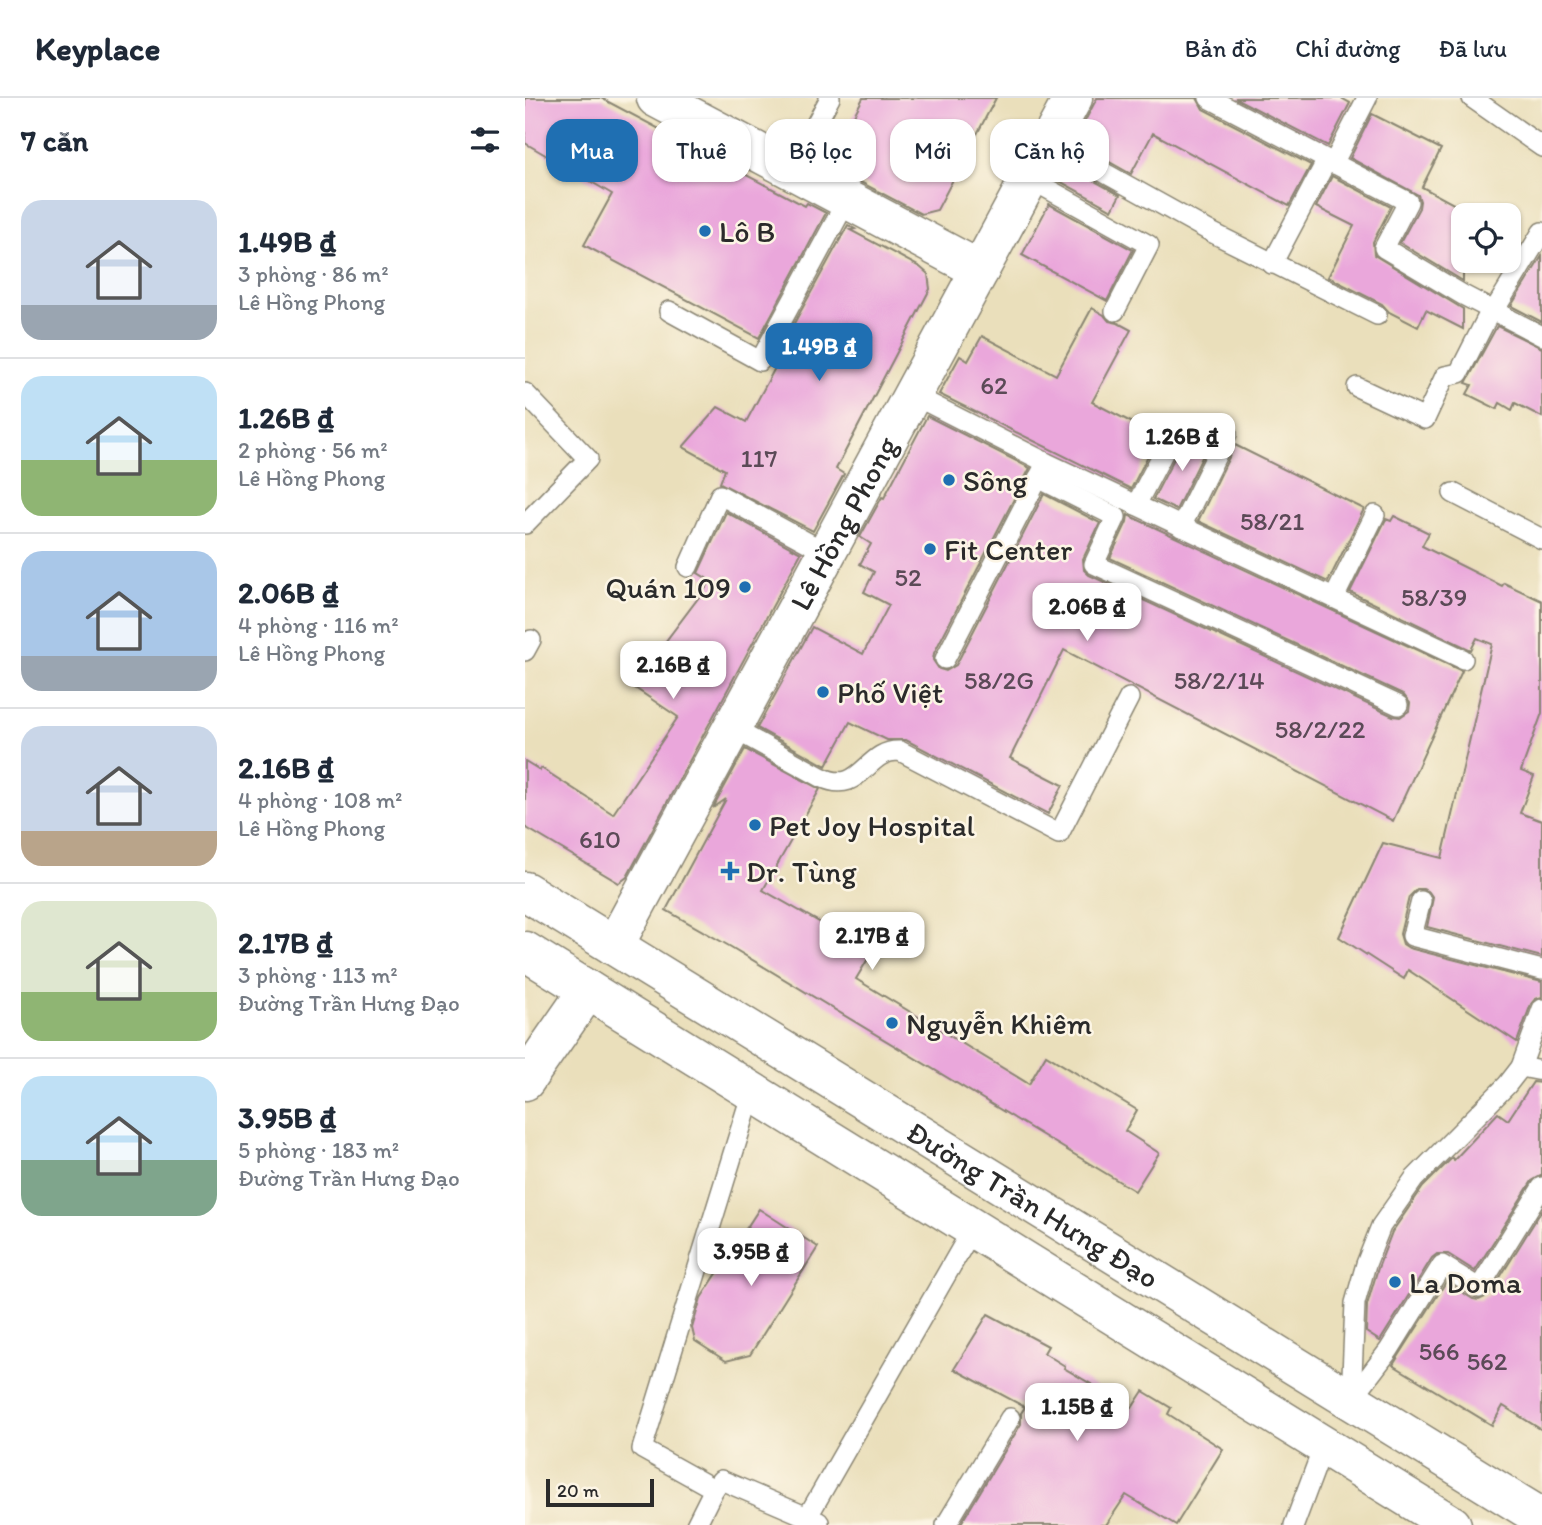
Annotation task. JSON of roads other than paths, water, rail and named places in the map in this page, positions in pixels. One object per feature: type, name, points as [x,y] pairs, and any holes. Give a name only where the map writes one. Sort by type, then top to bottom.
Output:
[{"type":"main road","points":[[656,98],[765,156]]},
{"type":"main road","name":"Lê Hồng Phong","points":[[1062,119],[1073,98]]},
{"type":"main road","points":[[814,182],[981,270]]},
{"type":"main road","name":"Lê Hồng Phong","points":[[525,1082],[588,990],[614,946],[1028,182]]},
{"type":"main road","name":"Đường Trần Hưng Đạo","points":[[525,891],[1542,1518]]},
{"type":"main road","name":"Đường Trần Hưng Đạo","points":[[525,951],[1324,1446],[1432,1520]]},
{"type":"main road","points":[[1082,1295],[1109,1250]]},
{"type":"main road","points":[[1324,1446],[1351,1400]]},
{"type":"lane","points":[[819,119],[830,98]]},
{"type":"lane","points":[[1209,98],[1408,202],[1384,248],[1492,311],[1541,335]]},
{"type":"lane","points":[[1272,264],[1367,98]]},
{"type":"lane","points":[[1472,98],[1542,147]]},
{"type":"lane","points":[[1109,175],[1272,264],[1377,315]]},
{"type":"lane","points":[[1035,182],[1149,245],[1115,311]]},
{"type":"lane","points":[[669,312],[760,361],[848,200]]},
{"type":"lane","points":[[1357,387],[1425,419],[1445,376],[1459,373],[1492,311],[1542,232]]},
{"type":"lane","points":[[525,393],[588,459],[525,524]]},
{"type":"lane","points":[[913,395],[1043,471],[1115,517],[1094,564],[1398,705]]},
{"type":"lane","points":[[1181,527],[1227,434]]},
{"type":"lane","points":[[1136,505],[1169,442]]},
{"type":"lane","points":[[1043,471],[1136,505],[1463,659]]},
{"type":"lane","points":[[945,659],[1043,471]]},
{"type":"lane","points":[[1453,493],[1542,539]]},
{"type":"lane","points":[[688,567],[720,495],[827,553]]},
{"type":"lane","points":[[1334,598],[1375,515]]},
{"type":"lane","points":[[732,728],[821,777],[836,782],[855,778],[883,753],[890,750],[900,751],[1059,834],[1129,698]]},
{"type":"lane","points":[[1421,901],[1412,936],[1542,970]]},
{"type":"lane","points":[[1351,1400],[1355,1303],[1381,1226],[1414,1179],[1448,1141],[1507,1086],[1521,1067],[1542,1009]]},
{"type":"lane","points":[[1521,1067],[1542,1071]]},
{"type":"lane","points":[[714,1489],[642,1449],[752,1091]]},
{"type":"lane","points":[[1351,1400],[1389,1350],[1442,1265],[1479,1288],[1542,1187]]},
{"type":"lane","points":[[696,1525],[721,1480],[816,1522],[973,1228]]},
{"type":"lane","points":[[946,1525],[1010,1418]]},
{"type":"lane","points":[[1294,1525],[1324,1446]]},
{"type":"place","name":"Lô B","points":[[705,231]]},
{"type":"place","name":"Sông","points":[[949,480]]},
{"type":"place","name":"Fit Center","points":[[930,549]]},
{"type":"place","name":"Quán 109","points":[[745,587]]},
{"type":"place","name":"Phố Việt","points":[[823,692]]},
{"type":"place","name":"Pet Joy Hospital","points":[[755,825]]},
{"type":"place","name":"Dr. Tùng","points":[[730,871]]},
{"type":"place","name":"Nguyễn Khiêm","points":[[892,1023]]},
{"type":"place","name":"La Doma","points":[[1395,1282]]}]
